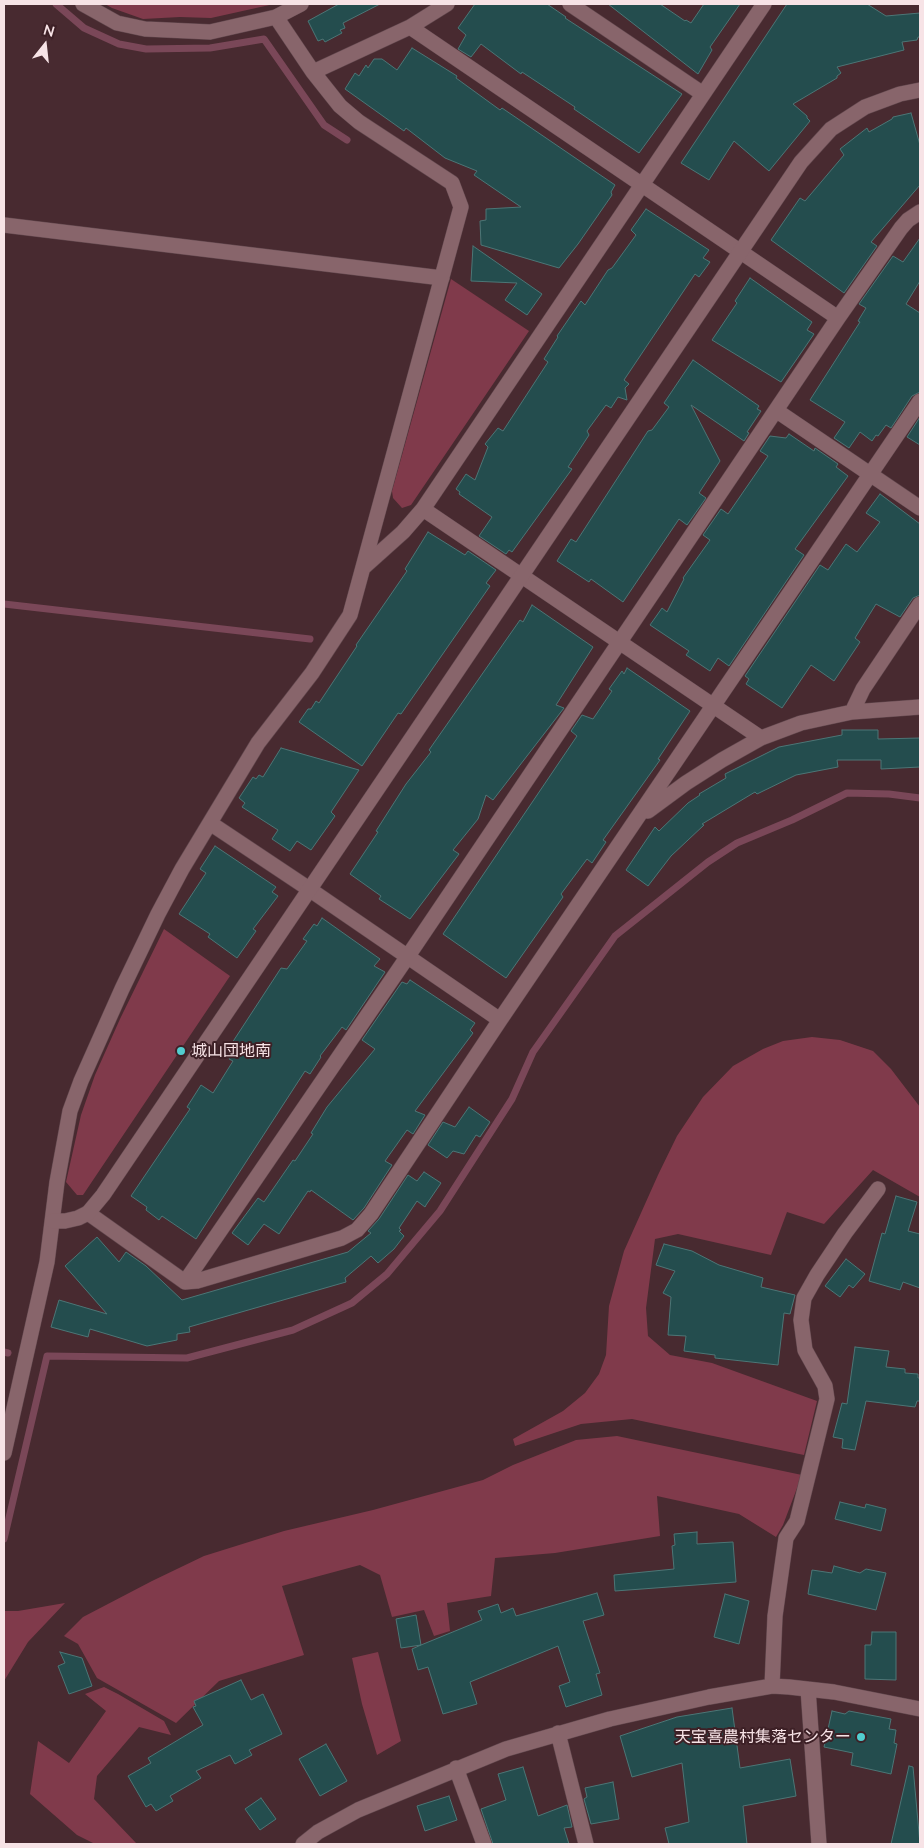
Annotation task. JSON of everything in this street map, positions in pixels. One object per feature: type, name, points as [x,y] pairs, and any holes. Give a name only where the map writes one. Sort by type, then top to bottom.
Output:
[{"type":"street","points":[[83,4],[117,23],[145,29],[210,32],[276,17],[301,4]]},
{"type":"street","points":[[313,72],[410,27],[448,4]]},
{"type":"street","points":[[570,4],[703,94]]},
{"type":"street","points":[[364,567],[403,532],[423,509],[764,4]]},
{"type":"street","points":[[4,1453],[46,1262],[70,1111],[81,1081],[122,988],[158,914],[210,823],[258,743],[312,673],[350,615],[461,207],[452,183],[359,122],[340,106],[313,72],[276,17]]},
{"type":"street","points":[[410,27],[838,318]]},
{"type":"street","points":[[53,1221],[78,1218],[88,1213],[103,1195],[801,162],[831,130],[865,107],[900,94],[920,90]]},
{"type":"street","points":[[185,1282],[408,956],[838,318],[901,228],[908,220],[920,212]]},
{"type":"street","points":[[4,225],[442,278]]},
{"type":"street","points":[[88,1213],[185,1282],[197,1281],[342,1238],[357,1230],[371,1214],[500,1020],[920,401]]},
{"type":"street","points":[[777,410],[920,508]]},
{"type":"street","points":[[423,509],[761,738]]},
{"type":"street","points":[[852,712],[863,689],[920,604]]},
{"type":"street","points":[[636,820],[686,783],[761,738],[801,723],[852,712],[920,707]]},
{"type":"street","points":[[210,823],[500,1020]]},
{"type":"street","points":[[772,1686],[775,1616],[786,1538],[797,1522],[827,1399],[826,1386],[805,1350],[801,1320],[804,1298],[816,1275],[878,1188]]},
{"type":"street","points":[[304,1844],[320,1838],[358,1810],[506,1749],[558,1733],[692,1701],[772,1686],[834,1692],[920,1709]]},
{"type":"street","points":[[808,1689],[819,1844]]},
{"type":"street","points":[[558,1733],[586,1844]]},
{"type":"street","points":[[456,1768],[484,1844]]},
{"type":"shaded area","points":[[105,4],[274,4],[211,18],[143,19]]},
{"type":"shaded area","points":[[451,279],[529,331],[411,505],[402,508],[393,498],[392,491]]},
{"type":"shaded area","points":[[164,929],[230,976],[83,1195],[77,1195],[66,1182],[81,1115],[95,1075]]},
{"type":"shaded area","points":[[812,1037],[840,1040],[873,1051],[891,1069],[920,1107],[920,1197],[873,1170],[824,1224],[787,1212],[771,1255],[678,1234],[655,1239],[646,1308],[648,1336],[670,1355],[712,1363],[817,1401],[804,1455],[632,1419],[581,1424],[515,1446],[513,1439],[563,1411],[585,1393],[599,1374],[606,1355],[609,1306],[624,1251],[677,1136],[703,1097],[733,1066],[763,1049],[783,1041]]},
{"type":"shaded area","points":[[617,1436],[802,1475],[783,1525],[776,1537],[739,1514],[657,1496],[660,1536],[555,1553],[495,1558],[491,1596],[447,1603],[450,1631],[434,1636],[424,1610],[392,1617],[380,1575],[360,1565],[282,1586],[304,1655],[219,1681],[176,1723],[97,1678],[78,1644],[64,1636],[83,1617],[204,1556],[284,1531],[373,1510],[483,1480],[513,1465],[576,1440]]},
{"type":"shaded area","points":[[65,1603],[28,1642],[4,1681],[4,1611],[18,1611]]},
{"type":"shaded area","points":[[378,1652],[401,1741],[377,1755],[362,1704],[352,1658]]},
{"type":"shaded area","points":[[104,1687],[164,1721],[171,1735],[139,1727],[97,1776],[94,1799],[137,1844],[95,1844],[77,1835],[30,1794],[38,1741],[69,1763],[106,1711],[85,1694]]},
{"type":"building","points":[[339,4],[380,4],[343,23],[345,28],[340,30],[342,33],[325,42],[323,39],[318,41],[308,21]]},
{"type":"building","points":[[475,4],[547,4],[565,18],[682,94],[639,153],[574,109],[575,107],[522,72],[521,74],[481,44],[471,57],[458,49],[466,35],[458,28]]},
{"type":"building","points":[[608,4],[660,4],[691,23],[704,4],[740,4],[710,47],[712,50],[698,74]]},
{"type":"building","points":[[787,4],[867,4],[886,16],[920,13],[920,37],[917,40],[902,42],[904,50],[837,67],[841,73],[837,78],[793,104],[810,121],[769,171],[734,141],[709,180],[681,163]]},
{"type":"building","points":[[412,48],[457,76],[456,78],[500,110],[502,108],[615,185],[611,192],[612,195],[559,268],[481,245],[480,221],[486,220],[486,209],[521,207],[474,175],[477,171],[445,158],[406,128],[404,131],[345,89],[355,73],[359,76],[366,65],[368,68],[374,59],[382,59],[397,70]]},
{"type":"building","points":[[911,113],[920,145],[920,185],[871,242],[877,246],[844,293],[771,240],[800,198],[805,201],[844,155],[840,149],[867,128],[869,132],[893,117]]},
{"type":"building","points":[[646,209],[709,250],[703,258],[710,262],[699,277],[695,274],[624,380],[629,384],[625,388],[627,400],[618,397],[611,408],[606,405],[587,431],[589,435],[568,467],[572,469],[512,552],[509,550],[506,554],[479,536],[492,517],[459,494],[460,492],[456,489],[466,474],[475,480],[488,447],[485,444],[498,428],[503,431],[548,362],[544,359],[557,336],[581,301],[585,305],[608,270],[612,268],[636,235],[631,230]]},
{"type":"building","points":[[920,238],[920,281],[906,304],[920,313],[920,392],[912,396],[891,428],[886,425],[872,441],[860,432],[849,448],[834,438],[845,422],[810,400],[860,322],[858,321],[866,308],[859,304],[893,256],[903,262]]},
{"type":"building","points":[[473,246],[542,294],[527,315],[505,300],[517,283],[471,281]]},
{"type":"building","points":[[750,278],[812,322],[807,330],[814,334],[781,382],[712,340],[737,303],[735,301]]},
{"type":"building","points":[[693,360],[759,406],[757,409],[761,411],[747,432],[749,433],[744,441],[691,405],[720,461],[699,493],[706,498],[687,525],[679,519],[623,602],[591,579],[589,582],[557,561],[571,539],[576,542],[648,431],[652,430],[669,407],[664,403]]},
{"type":"building","points":[[920,417],[920,445],[907,437]]},
{"type":"building","points":[[789,434],[814,451],[815,448],[838,464],[836,467],[848,476],[795,549],[804,555],[729,666],[718,658],[710,671],[686,655],[689,651],[650,625],[662,608],[667,612],[683,578],[710,540],[703,535],[721,509],[728,514],[768,456],[760,451],[770,436],[786,438]]},
{"type":"building","points":[[880,494],[920,524],[920,595],[913,598],[900,617],[876,604],[855,638],[860,642],[834,681],[811,665],[782,708],[746,684],[749,679],[745,676],[820,565],[828,570],[846,544],[857,552],[880,522],[866,513]]},
{"type":"building","points":[[428,532],[465,555],[468,551],[496,570],[486,583],[490,586],[401,714],[398,713],[362,766],[299,722],[316,701],[319,703],[407,571],[405,569]]},
{"type":"building","points":[[532,605],[593,647],[556,705],[564,708],[493,800],[486,795],[478,819],[453,850],[459,854],[410,919],[379,899],[381,896],[350,874],[378,832],[376,831],[406,784],[431,752],[429,750],[520,620],[523,622]]},
{"type":"building","points":[[627,668],[690,711],[658,759],[660,760],[603,840],[606,842],[592,863],[587,859],[561,894],[563,897],[506,978],[443,934],[577,736],[571,731],[582,715],[593,719],[612,691],[609,689],[622,671],[624,674]]},
{"type":"building","points":[[842,730],[878,730],[878,739],[920,738],[920,767],[881,769],[881,760],[837,760],[838,767],[796,775],[757,794],[755,792],[702,824],[704,825],[671,856],[648,886],[626,870],[655,827],[659,831],[699,794],[726,778],[725,774],[779,747],[842,735]]},
{"type":"building","points":[[281,748],[359,770],[331,812],[335,816],[311,850],[297,841],[290,851],[272,839],[278,830],[242,807],[245,803],[239,798],[253,777],[256,779],[259,775],[263,777]]},
{"type":"building","points":[[215,846],[276,887],[272,892],[278,896],[253,929],[256,931],[237,958],[208,937],[210,934],[179,914],[206,873],[200,869]]},
{"type":"building","points":[[322,918],[380,959],[374,966],[385,972],[346,1030],[342,1027],[320,1056],[310,1074],[305,1071],[196,1239],[162,1216],[159,1220],[146,1210],[147,1207],[131,1196],[190,1109],[187,1107],[201,1085],[213,1093],[233,1061],[229,1059],[237,1046],[232,1043],[281,968],[287,969],[307,941],[303,939],[314,924],[317,926]]},
{"type":"building","points":[[410,980],[475,1023],[470,1030],[473,1033],[415,1111],[425,1115],[413,1134],[407,1130],[385,1161],[392,1165],[364,1208],[353,1220],[311,1190],[310,1192],[308,1191],[279,1234],[264,1224],[248,1245],[232,1233],[258,1198],[264,1202],[313,1134],[311,1133],[327,1107],[375,1049],[362,1040],[402,982],[407,984]]},
{"type":"building","points":[[469,1107],[490,1122],[480,1137],[476,1135],[464,1154],[453,1151],[447,1158],[428,1145],[443,1122],[455,1127]]},
{"type":"building","points":[[424,1172],[441,1183],[425,1207],[417,1201],[399,1228],[401,1230],[399,1231],[404,1236],[394,1249],[378,1263],[371,1256],[345,1278],[346,1282],[189,1327],[190,1332],[177,1334],[177,1340],[147,1346],[90,1329],[88,1337],[51,1327],[59,1300],[107,1314],[65,1266],[97,1237],[119,1262],[126,1252],[146,1266],[182,1300],[348,1252],[371,1233],[368,1231],[379,1219],[408,1175],[417,1181]]},
{"type":"building","points":[[896,1196],[917,1202],[908,1231],[920,1234],[920,1288],[903,1282],[900,1290],[869,1281],[882,1233],[885,1234]]},
{"type":"building","points":[[664,1244],[692,1251],[719,1265],[763,1278],[761,1287],[795,1295],[790,1314],[784,1313],[778,1365],[715,1358],[715,1355],[684,1351],[686,1336],[668,1335],[671,1297],[663,1293],[675,1271],[656,1265]]},
{"type":"building","points":[[846,1259],[865,1274],[853,1288],[849,1285],[840,1297],[825,1286]]},
{"type":"building","points":[[855,1347],[889,1351],[886,1367],[905,1369],[905,1373],[918,1374],[918,1378],[920,1378],[920,1401],[917,1401],[915,1407],[866,1401],[855,1450],[842,1448],[843,1439],[833,1437],[842,1403],[847,1404]]},
{"type":"building","points":[[840,1502],[865,1508],[866,1504],[886,1509],[881,1531],[835,1519]]},
{"type":"building","points":[[697,1532],[697,1544],[733,1542],[736,1582],[615,1591],[614,1575],[674,1569],[672,1546],[675,1545],[674,1534]]},
{"type":"building","points":[[834,1566],[860,1573],[866,1569],[886,1573],[876,1610],[808,1594],[812,1570],[832,1573]]},
{"type":"building","points":[[597,1593],[604,1615],[583,1621],[600,1673],[596,1674],[602,1695],[566,1707],[559,1686],[570,1682],[558,1646],[470,1682],[477,1704],[443,1714],[428,1667],[418,1670],[412,1649],[482,1620],[478,1611],[498,1604],[501,1613],[513,1608],[516,1616]]},
{"type":"building","points":[[725,1594],[749,1601],[739,1644],[714,1637]]},
{"type":"building","points":[[416,1615],[421,1645],[401,1648],[396,1619]]},
{"type":"building","points":[[872,1632],[896,1632],[896,1680],[865,1679],[865,1645],[871,1645]]},
{"type":"building","points":[[60,1652],[82,1658],[92,1686],[69,1694],[58,1666],[65,1663]]},
{"type":"building","points":[[241,1680],[251,1700],[263,1694],[282,1734],[249,1750],[252,1755],[235,1764],[230,1755],[196,1771],[201,1778],[170,1796],[173,1801],[156,1811],[151,1804],[146,1807],[128,1776],[151,1763],[148,1758],[203,1725],[193,1707],[196,1706],[194,1701]]},
{"type":"building","points":[[732,1708],[740,1768],[790,1759],[796,1796],[743,1806],[747,1844],[669,1844],[665,1828],[689,1822],[682,1763],[632,1777],[620,1736],[677,1717]]},
{"type":"building","name":"天宝喜農村集落センター","points":[[832,1711],[845,1714],[849,1711],[891,1719],[889,1729],[896,1730],[894,1743],[897,1744],[891,1774],[851,1765],[853,1753],[824,1747]]},
{"type":"building","points":[[326,1744],[347,1781],[320,1796],[299,1759]]},
{"type":"building","points":[[909,1766],[913,1767],[920,1844],[891,1844]]},
{"type":"building","points":[[523,1767],[538,1816],[567,1805],[572,1827],[564,1828],[569,1844],[493,1844],[481,1809],[506,1800],[498,1774]]},
{"type":"building","points":[[613,1782],[619,1819],[591,1824],[584,1799],[587,1797],[585,1788]]},
{"type":"building","points":[[449,1796],[457,1820],[425,1831],[417,1806]]},
{"type":"building","points":[[261,1798],[276,1819],[260,1830],[245,1809]]},
{"type":"waterway","points":[[56,4],[84,28],[119,44],[146,49],[210,48],[264,39],[324,125],[347,140]]},
{"type":"waterway","points":[[4,604],[310,639]]},
{"type":"waterway","points":[[4,1539],[47,1356],[187,1358],[293,1330],[352,1303],[387,1274],[440,1211],[512,1099],[533,1052],[615,936],[708,862],[737,843],[792,820],[847,793],[889,794],[920,798]]},
{"type":"waterway","points":[[4,1352],[8,1353]]},
{"type":"place","name":"城山団地南","points":[[181,1051]]},
{"type":"place","name":"天宝喜農村集落センター","points":[[861,1737]]}]
